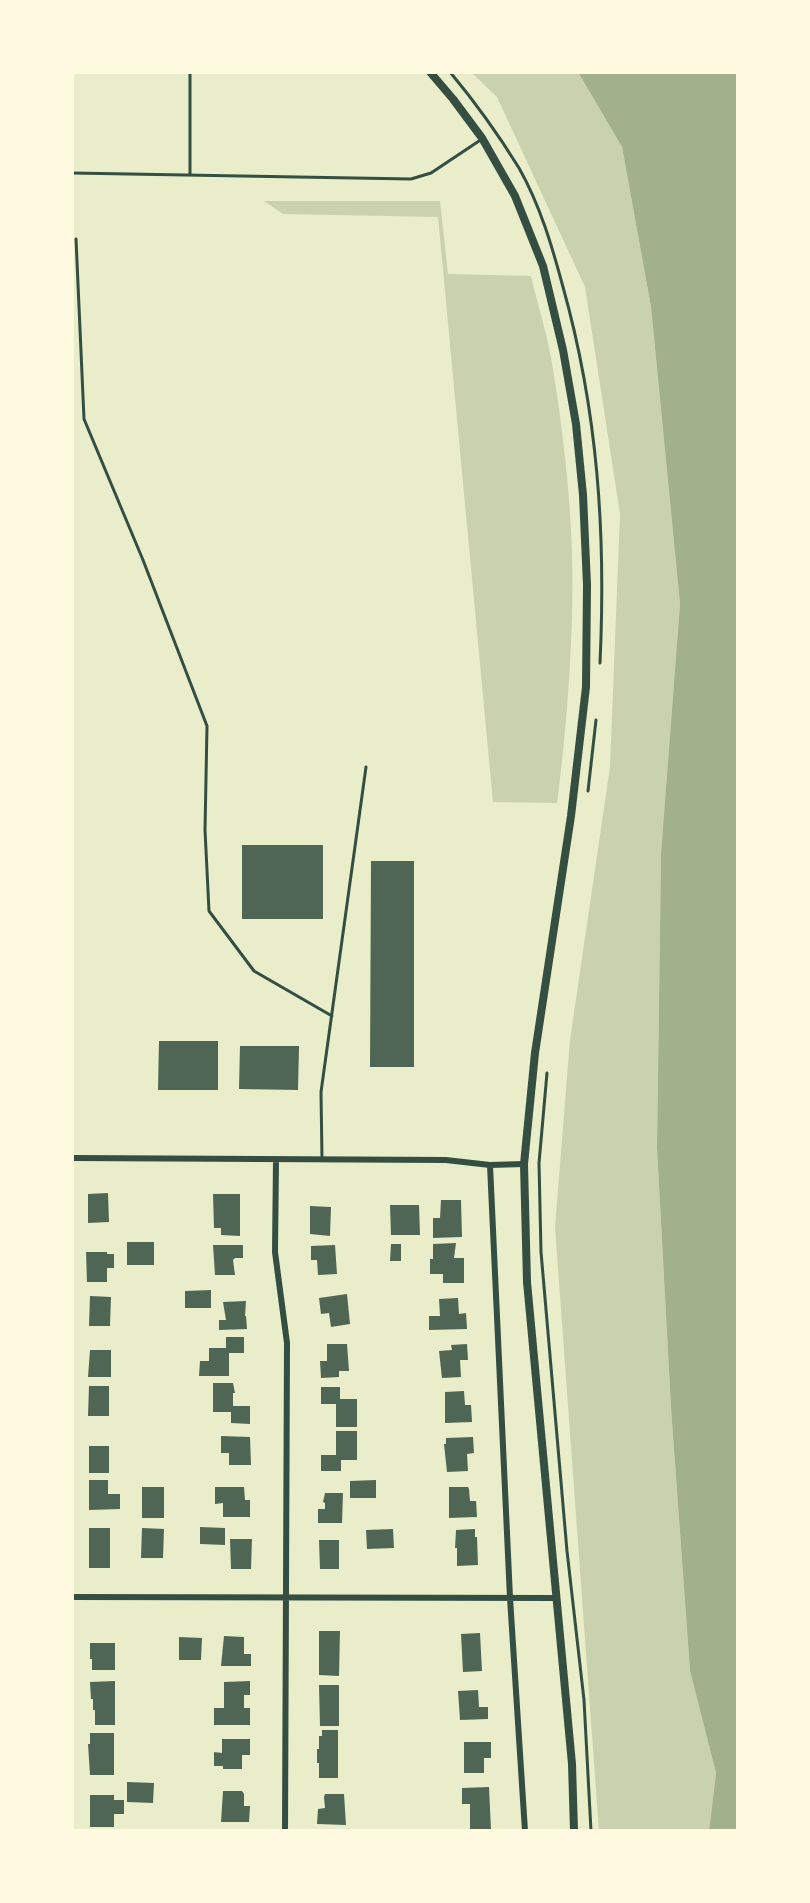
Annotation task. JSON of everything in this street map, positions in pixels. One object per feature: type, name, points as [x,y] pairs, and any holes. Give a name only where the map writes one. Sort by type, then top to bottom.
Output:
[{"type":"street","points":[[430,72],[482,138],[515,196],[539,256],[558,329],[576,424],[583,495],[586,687],[571,816],[535,1053],[524,1164],[527,1282],[572,1764],[574,1831]]},
{"type":"street","points":[[72,1158],[446,1160],[490,1165],[524,1164]]},
{"type":"street","points":[[276,1160],[275,1252],[287,1343],[285,1831]]},
{"type":"street","points":[[490,1165],[510,1598],[525,1831]]},
{"type":"street","points":[[72,1597],[557,1598]]},
{"type":"lane","points":[[190,72],[190,174]]},
{"type":"lane","points":[[72,173],[411,179],[431,173],[482,138]]},
{"type":"lane","points":[[76,240],[84,419],[143,560],[207,726],[205,830],[209,911],[254,971],[332,1016]]},
{"type":"lane","points":[[322,1160],[321,1092],[366,767]]},
{"type":"shaded area","points":[[471,72],[578,72],[622,147],[651,307],[680,604],[661,853],[657,1148],[671,1408],[690,1671],[716,1773],[709,1831],[599,1831],[555,1227],[570,1040],[610,767],[620,514],[585,287],[497,97]]},
{"type":"shaded area","points":[[578,72],[738,72],[738,1831],[709,1831],[716,1773],[690,1671],[671,1408],[657,1148],[661,853],[680,604],[651,307],[622,147]]},
{"type":"shaded area","points":[[264,201],[440,201],[448,274],[531,276],[553,369],[566,461],[571,524],[573,586],[571,641],[567,710],[557,803],[493,802],[438,217],[283,214]]},
{"type":"building","points":[[242,845],[323,845],[323,919],[242,919]]},
{"type":"building","points":[[371,861],[414,861],[414,1067],[370,1067]]},
{"type":"building","points":[[159,1041],[218,1041],[218,1090],[158,1090]]},
{"type":"building","points":[[240,1046],[299,1046],[298,1090],[239,1089]]},
{"type":"building","points":[[108,1193],[109,1222],[88,1223],[88,1194]]},
{"type":"building","points":[[213,1194],[240,1194],[240,1236],[221,1235],[221,1228],[214,1228]]},
{"type":"building","points":[[441,1200],[461,1200],[462,1237],[433,1238],[433,1218],[440,1218]]},
{"type":"building","points":[[390,1205],[419,1205],[420,1235],[391,1235]]},
{"type":"building","points":[[310,1206],[331,1207],[330,1236],[310,1234]]},
{"type":"building","points":[[127,1242],[154,1242],[154,1265],[127,1265]]},
{"type":"building","points":[[456,1243],[454,1258],[464,1258],[464,1283],[443,1283],[443,1274],[430,1274],[433,1244]]},
{"type":"building","points":[[391,1244],[401,1244],[401,1261],[390,1261]]},
{"type":"building","points":[[213,1245],[243,1245],[243,1258],[233,1260],[235,1275],[215,1275]]},
{"type":"building","points":[[335,1245],[337,1274],[318,1275],[317,1260],[311,1260],[311,1246]]},
{"type":"building","points":[[86,1252],[114,1254],[114,1268],[107,1268],[107,1282],[87,1282]]},
{"type":"building","points":[[211,1290],[211,1308],[185,1308],[185,1291]]},
{"type":"building","points":[[347,1294],[350,1324],[331,1327],[329,1313],[321,1314],[319,1298]]},
{"type":"building","points":[[90,1296],[111,1297],[110,1326],[89,1326]]},
{"type":"building","points":[[458,1298],[459,1314],[466,1313],[467,1329],[429,1330],[429,1316],[440,1316],[439,1299]]},
{"type":"building","points":[[246,1301],[247,1329],[219,1330],[219,1320],[226,1320],[223,1302]]},
{"type":"building","points":[[226,1337],[244,1337],[244,1353],[229,1353],[229,1376],[199,1376],[200,1361],[209,1361],[209,1348],[226,1348]]},
{"type":"building","points":[[327,1344],[347,1344],[349,1371],[339,1371],[339,1377],[321,1378],[320,1361],[327,1361]]},
{"type":"building","points":[[467,1344],[468,1360],[460,1360],[461,1377],[442,1378],[439,1351],[452,1350],[451,1345]]},
{"type":"building","points":[[90,1350],[111,1350],[111,1377],[88,1377]]},
{"type":"building","points":[[213,1383],[233,1383],[235,1393],[233,1393],[233,1406],[250,1406],[250,1424],[231,1423],[231,1412],[213,1412]]},
{"type":"building","points":[[89,1386],[109,1386],[109,1416],[88,1416]]},
{"type":"building","points":[[321,1387],[340,1387],[340,1399],[357,1399],[357,1427],[336,1427],[336,1404],[321,1404]]},
{"type":"building","points":[[464,1391],[465,1405],[471,1405],[472,1422],[445,1423],[445,1392]]},
{"type":"building","points":[[336,1431],[357,1431],[357,1460],[341,1460],[341,1471],[321,1471],[321,1455],[336,1455]]},
{"type":"building","points":[[221,1436],[250,1437],[251,1465],[229,1465],[229,1453],[221,1453]]},
{"type":"building","points":[[473,1437],[474,1453],[467,1454],[468,1471],[447,1472],[444,1444],[446,1444],[446,1438]]},
{"type":"building","points":[[89,1446],[109,1446],[109,1473],[89,1473]]},
{"type":"building","points":[[89,1480],[108,1480],[108,1494],[120,1494],[120,1509],[89,1510]]},
{"type":"building","points":[[376,1480],[376,1498],[350,1498],[350,1481]]},
{"type":"building","points":[[142,1487],[164,1487],[164,1518],[142,1518]]},
{"type":"building","points":[[215,1487],[244,1487],[245,1500],[250,1500],[250,1517],[223,1517],[223,1503],[215,1504]]},
{"type":"building","points":[[449,1487],[468,1487],[470,1501],[476,1501],[477,1517],[449,1518]]},
{"type":"building","points":[[325,1493],[343,1493],[342,1523],[318,1523],[318,1509],[325,1509],[323,1502]]},
{"type":"building","points":[[200,1527],[225,1528],[225,1545],[200,1544]]},
{"type":"building","points":[[89,1528],[110,1528],[110,1568],[89,1568]]},
{"type":"building","points":[[142,1528],[164,1529],[163,1558],[141,1558]]},
{"type":"building","points":[[393,1529],[394,1548],[367,1549],[366,1530]]},
{"type":"building","points":[[475,1529],[478,1565],[457,1566],[456,1530]]},
{"type":"building","points":[[230,1539],[252,1539],[251,1569],[231,1569]]},
{"type":"building","points":[[319,1540],[339,1540],[339,1569],[320,1569]]},
{"type":"building","points":[[319,1631],[340,1631],[339,1676],[319,1675]]},
{"type":"building","points":[[480,1633],[482,1671],[463,1672],[461,1634]]},
{"type":"building","points":[[224,1636],[244,1637],[244,1654],[251,1654],[251,1666],[221,1666]]},
{"type":"building","points":[[179,1637],[202,1638],[201,1660],[179,1660]]},
{"type":"building","points":[[90,1643],[115,1643],[115,1670],[92,1670]]},
{"type":"building","points":[[115,1681],[115,1725],[95,1725],[90,1682]]},
{"type":"building","points":[[250,1681],[250,1695],[244,1695],[244,1708],[250,1708],[250,1725],[214,1725],[214,1708],[224,1708],[224,1682]]},
{"type":"building","points":[[319,1685],[339,1685],[339,1726],[320,1726]]},
{"type":"building","points":[[478,1690],[479,1707],[488,1707],[488,1719],[460,1720],[458,1691]]},
{"type":"building","points":[[322,1730],[338,1730],[338,1778],[319,1778],[317,1749],[319,1749],[319,1736],[322,1736]]},
{"type":"building","points":[[90,1733],[114,1733],[114,1775],[90,1775],[88,1744],[90,1744]]},
{"type":"building","points":[[222,1739],[250,1739],[250,1755],[242,1755],[242,1769],[223,1769],[223,1766],[214,1766],[214,1752],[222,1753]]},
{"type":"building","points":[[464,1742],[491,1742],[491,1758],[484,1758],[484,1773],[464,1773]]},
{"type":"building","points":[[127,1782],[154,1783],[153,1803],[127,1802]]},
{"type":"building","points":[[489,1787],[491,1830],[470,1830],[470,1804],[462,1804],[462,1788]]},
{"type":"building","points":[[223,1791],[242,1791],[244,1806],[250,1806],[249,1822],[221,1822]]},
{"type":"building","points":[[325,1794],[344,1794],[346,1825],[317,1824],[318,1809],[325,1808]]},
{"type":"building","points":[[90,1795],[114,1795],[114,1800],[124,1800],[124,1814],[114,1814],[114,1827],[90,1827]]}]
